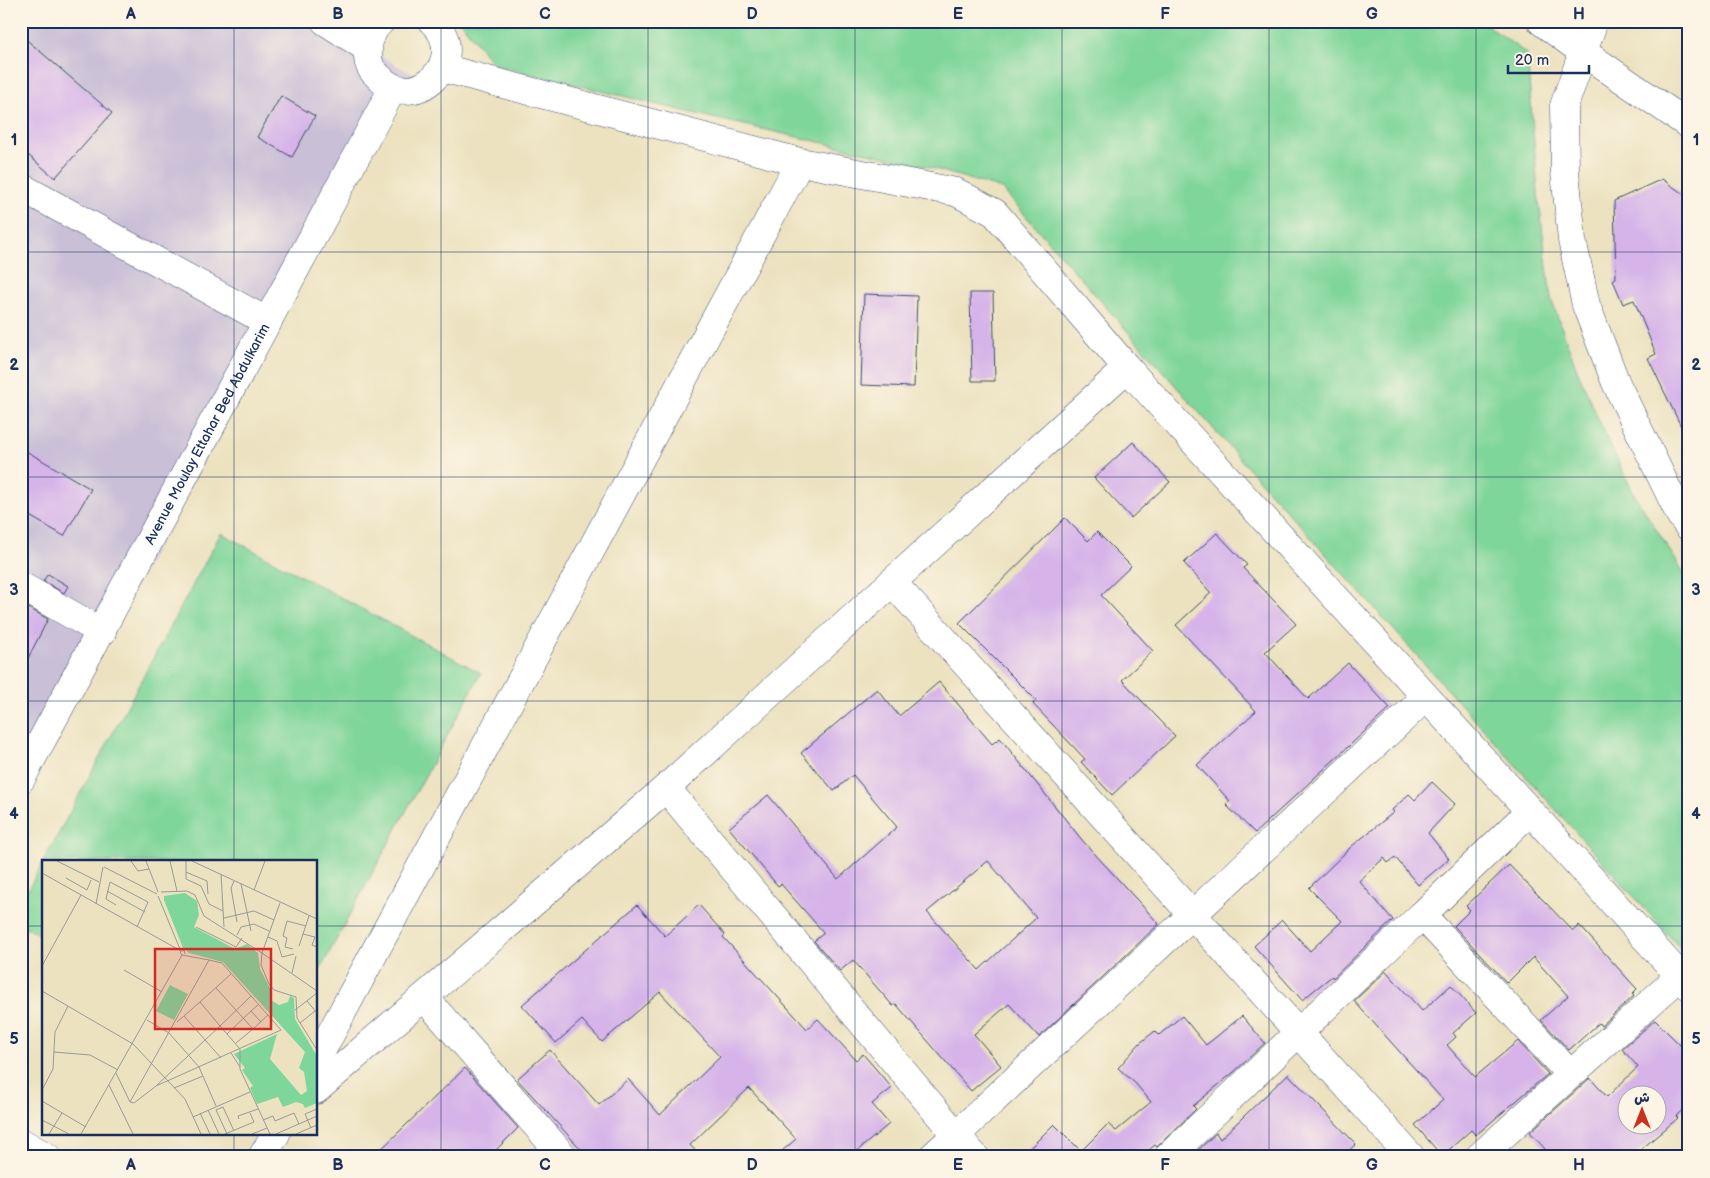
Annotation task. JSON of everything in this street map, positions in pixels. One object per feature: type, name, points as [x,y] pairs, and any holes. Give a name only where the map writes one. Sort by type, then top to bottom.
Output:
[{"type":"street","points":[[325,21],[375,27],[368,61],[374,72],[382,82],[393,88],[416,89],[436,77],[442,68],[446,56],[445,44],[441,33],[432,21]]},
{"type":"street","points":[[1541,21],[1689,125]]},
{"type":"street","points":[[1594,21],[1564,106],[1565,172],[1572,240],[1586,305],[1616,382],[1679,513],[1689,527]]},
{"type":"street","points":[[442,68],[800,162],[956,192],[995,213],[1127,368],[1684,981],[1570,1074],[1479,1157]]},
{"type":"street","name":"Avenue Moulay Ettahar Bed Abdulkarim","points":[[21,779],[102,632],[393,88]]},
{"type":"street","points":[[318,1057],[800,162]]},
{"type":"street","points":[[21,187],[268,322]]},
{"type":"street","points":[[318,1088],[666,788],[1127,368]]},
{"type":"street","points":[[892,582],[1411,1157]]},
{"type":"street","points":[[21,586],[102,632]]},
{"type":"street","points":[[932,1157],[1425,698]]},
{"type":"street","points":[[666,788],[976,1157]]},
{"type":"street","points":[[1169,1156],[1300,1033],[1529,812]]},
{"type":"street","points":[[1422,915],[1570,1074]]},
{"type":"street","points":[[424,997],[564,1157]]},
{"type":"street","points":[[262,1157],[275,1136]]},
{"type":"street","points":[[21,1142],[47,1157]]},
{"type":"shaded area","points":[[21,21],[319,21],[414,75],[21,796]]},
{"type":"green space","points":[[460,21],[1481,21],[1527,54],[1538,193],[1551,299],[1578,372],[1608,441],[1635,496],[1689,581],[1689,958],[1241,460],[1002,189],[925,166],[709,117],[494,65]]},
{"type":"green space","points":[[221,533],[481,673],[318,973],[318,860],[44,860]]},
{"type":"green space","points":[[42,864],[42,936],[21,925],[21,903]]},
{"type":"building","points":[[21,35],[112,113],[55,178],[21,149]]},
{"type":"building","points":[[281,96],[315,116],[292,157],[257,137]]},
{"type":"building","points":[[1662,179],[1689,198],[1689,443],[1648,358],[1656,354],[1634,300],[1623,304],[1613,280],[1616,278],[1614,201]]},
{"type":"building","points":[[970,293],[993,293],[995,381],[972,381]]},
{"type":"building","points":[[864,294],[917,296],[914,387],[861,385]]},
{"type":"building","points":[[1133,442],[1170,482],[1131,518],[1094,478]]},
{"type":"building","points":[[21,448],[91,489],[64,536],[21,511]]},
{"type":"building","points":[[1065,518],[1088,541],[1097,532],[1131,566],[1101,595],[1153,651],[1122,680],[1175,736],[1112,795],[1081,762],[1085,759],[1033,704],[1036,700],[959,623]]},
{"type":"building","points":[[1217,533],[1247,565],[1243,568],[1296,624],[1265,652],[1308,699],[1348,663],[1390,708],[1255,833],[1226,805],[1230,801],[1197,765],[1256,711],[1176,625],[1211,593],[1184,563]]},
{"type":"building","points":[[48,574],[68,586],[64,593],[43,581]]},
{"type":"building","points":[[27,607],[48,619],[21,672],[21,616]]},
{"type":"building","points":[[939,682],[992,744],[1000,738],[1082,840],[1159,924],[1039,1037],[1009,1004],[974,1034],[1001,1066],[971,1091],[896,1004],[893,1006],[853,960],[840,971],[814,941],[824,933],[781,884],[778,886],[729,828],[768,795],[838,879],[897,827],[853,775],[834,791],[801,753],[877,689],[899,716]],"holes":[[[988,861],[1036,918],[979,970],[927,912]]]},
{"type":"building","points":[[1432,782],[1455,804],[1428,833],[1449,859],[1418,885],[1395,857],[1388,863],[1384,858],[1359,881],[1393,920],[1333,978],[1332,976],[1302,1000],[1254,946],[1282,920],[1310,951],[1342,921],[1309,888],[1352,846],[1394,812],[1392,810],[1409,794],[1415,800]]},
{"type":"building","points":[[1509,865],[1573,931],[1579,925],[1637,989],[1632,994],[1634,996],[1601,1026],[1599,1023],[1569,1050],[1541,1020],[1568,996],[1533,957],[1507,983],[1454,926],[1470,910],[1466,906]]},
{"type":"building","points":[[637,905],[665,936],[699,905],[725,935],[723,937],[807,1029],[818,1019],[856,1060],[863,1054],[892,1088],[872,1104],[889,1124],[850,1157],[775,1157],[796,1139],[749,1088],[690,1145],[701,1157],[588,1157],[517,1079],[550,1050],[599,1105],[628,1079],[660,1115],[720,1057],[660,992],[602,1042],[582,1020],[556,1043],[522,1005]]},
{"type":"building","points":[[1386,971],[1422,1011],[1451,985],[1476,1013],[1453,1033],[1456,1037],[1447,1045],[1475,1077],[1518,1041],[1548,1074],[1476,1135],[1471,1130],[1442,1156],[1415,1125],[1443,1100],[1354,1001]]},
{"type":"building","points":[[1182,1016],[1206,1045],[1242,1016],[1265,1043],[1193,1106],[1196,1109],[1157,1147],[1155,1145],[1140,1157],[1021,1157],[1054,1124],[1081,1151],[1108,1124],[1116,1131],[1151,1102],[1136,1084],[1118,1068],[1140,1043],[1155,1031],[1159,1035]]},
{"type":"building","points":[[1655,1020],[1689,1054],[1689,1104],[1676,1116],[1678,1118],[1668,1126],[1668,1086],[1618,1086],[1638,1067],[1622,1049]]},
{"type":"building","points":[[465,1068],[518,1128],[489,1157],[373,1157]]},
{"type":"building","points":[[1288,1074],[1356,1144],[1342,1157],[1191,1157],[1216,1133],[1220,1139]]},
{"type":"building","points":[[1590,1078],[1607,1097],[1618,1086],[1618,1136],[1657,1136],[1632,1157],[1552,1157],[1530,1132]]}]
